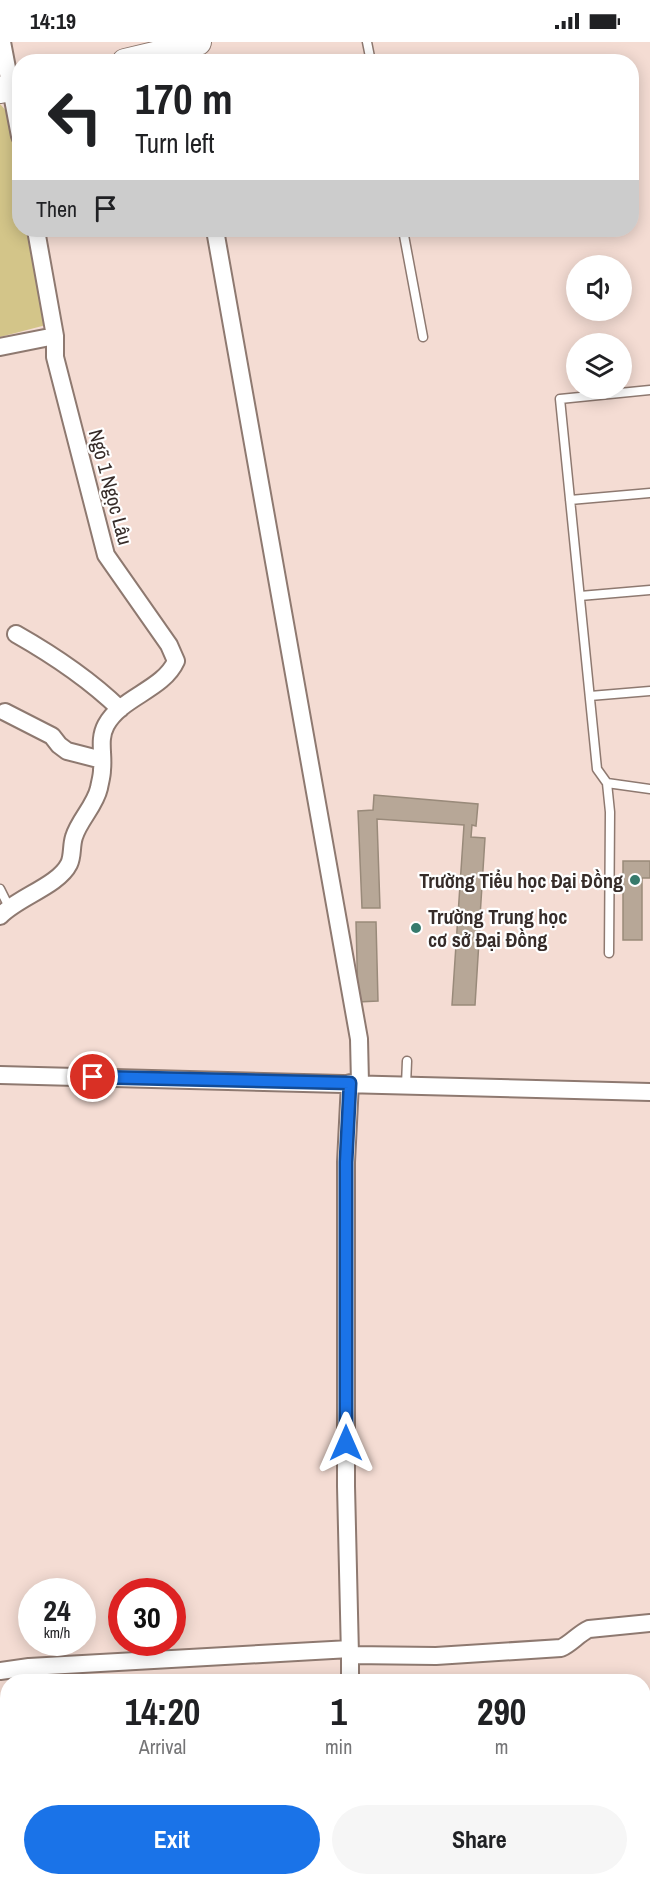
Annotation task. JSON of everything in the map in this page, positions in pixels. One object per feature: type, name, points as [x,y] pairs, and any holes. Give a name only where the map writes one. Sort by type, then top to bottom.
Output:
[{"type":"street","points":[[2,42],[10,88]]},
{"type":"street","points":[[0,347],[55,336],[37,237]]},
{"type":"street","points":[[216,237],[359,1039],[346,1162],[346,1486],[350,1674]]},
{"type":"street","name":"Ngõ 1 Ngọc Lâu","points":[[4,912],[57,878],[69,864],[73,839],[98,792],[102,770],[102,735],[107,724],[120,710],[173,669],[176,661],[169,645],[106,555],[55,357],[55,336]]},
{"type":"street","points":[[16,634],[49,653],[87,680],[120,710]]},
{"type":"street","points":[[4,712],[52,736],[67,751],[102,760]]},
{"type":"street","points":[[0,1075],[650,1092]]},
{"type":"street","points":[[0,1671],[29,1667],[350,1652],[436,1656],[561,1648],[573,1642],[581,1632],[589,1629],[650,1623],[650,1613]]},
{"type":"lane","points":[[404,237],[423,337]]},
{"type":"lane","points":[[609,953],[610,812],[607,783],[597,769],[560,399],[650,390]]},
{"type":"lane","points":[[570,500],[650,493]]},
{"type":"lane","points":[[580,596],[650,590]]},
{"type":"lane","points":[[590,696],[650,691]]},
{"type":"lane","points":[[607,783],[650,789]]},
{"type":"lane","points":[[0,889],[4,912]]},
{"type":"lane","points":[[406,1084],[407,1061]]},
{"type":"shaded area","points":[[0,104],[7,112],[12,141],[12,237],[29,237],[46,325],[0,337]]},
{"type":"building","points":[[374,795],[478,804],[476,826],[472,825],[471,837],[485,838],[480,917],[468,915],[467,925],[480,925],[475,1005],[452,1005],[464,825],[377,819],[380,908],[362,908],[358,811],[373,810]]},
{"type":"building","points":[[623,861],[650,861],[650,878],[642,878],[642,940],[623,940]]},
{"type":"building","points":[[356,922],[376,922],[378,1001],[358,1002]]},
{"type":"place","name":"Trường Tiểu học Đại Đồng","points":[[635,880]]},
{"type":"place","name":"Trường Trung học cơ sở Đại Đồng","points":[[416,928]]},
{"type":"route","points":[[93,1077],[350,1083],[346,1162],[346,1443]]}]
